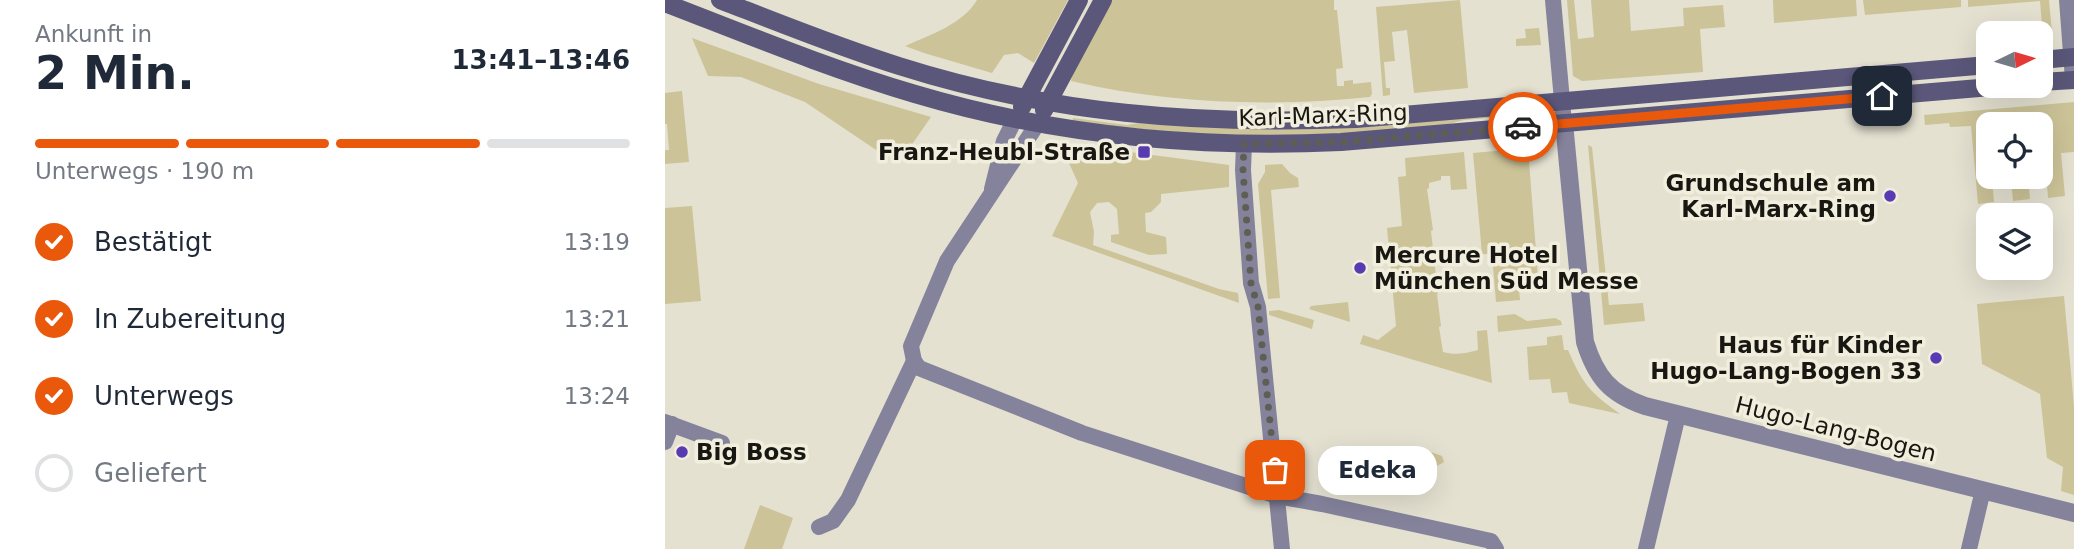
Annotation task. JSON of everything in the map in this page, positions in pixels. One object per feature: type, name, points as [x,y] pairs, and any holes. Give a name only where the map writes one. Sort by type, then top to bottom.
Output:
[{"type":"main road","name":"Karl-Marx-Ring","points":[[720,0],[899,66],[998,93],[1171,118],[1293,121],[1356,119],[1976,66]]},
{"type":"main road","points":[[1015,119],[1079,0]]},
{"type":"main road","points":[[1038,123],[1103,0]]},
{"type":"main road","name":"Karl-Marx-Ring","points":[[665,3],[848,73],[917,95],[1015,119],[1146,138],[1244,144],[1341,142],[1976,88]]},
{"type":"main road","points":[[2053,59],[2073,57]]},
{"type":"main road","points":[[2053,81],[2073,80]]},
{"type":"street","points":[[1553,0],[1564,123]]},
{"type":"street","points":[[2067,0],[2073,80]]},
{"type":"street","points":[[991,194],[1004,141],[1015,119]]},
{"type":"street","points":[[1038,123],[947,261],[911,346],[914,361],[919,368],[1081,433],[1277,496],[1491,541],[1495,547]]},
{"type":"street","name":"Hugo-Lang-Bogen","points":[[1564,123],[1583,333],[1588,354],[1599,377],[1622,397],[1678,415],[2074,513]]},
{"type":"street","points":[[1244,144],[1243,170],[1251,283],[1258,307],[1282,549]]},
{"type":"street","points":[[819,527],[833,521],[848,500],[914,361]]},
{"type":"street","points":[[1646,549],[1678,415]]},
{"type":"street","points":[[665,442],[668,423],[722,443]]},
{"type":"street","points":[[1969,549],[1983,490]]},
{"type":"shaded area","points":[[977,0],[1068,0],[1034,63],[1018,53],[1004,55],[992,73],[905,46],[955,22]]},
{"type":"shaded area","points":[[1112,0],[1334,0],[1343,68],[1336,69],[1337,86],[1344,86],[1344,81],[1353,80],[1353,84],[1371,82],[1372,94],[1370,97],[1295,102],[1220,101],[1145,95],[1071,81]]},
{"type":"shaded area","points":[[1460,0],[1468,88],[1414,93],[1407,30],[1392,32],[1395,61],[1384,62],[1386,88],[1390,88],[1390,95],[1383,96],[1376,7]]},
{"type":"shaded area","points":[[1567,0],[1574,0],[1578,39],[1594,37],[1591,0],[1629,0],[1631,31],[1684,26],[1683,8],[1723,5],[1725,27],[1700,29],[1703,72],[1582,81],[1573,76]]},
{"type":"shaded area","points":[[1773,0],[1856,0],[1857,16],[1774,23]]},
{"type":"shaded area","points":[[1863,0],[1961,0],[1961,7],[1865,15]]},
{"type":"shaded area","points":[[1968,0],[2049,0],[2051,21],[2042,21],[2040,1],[1968,7]]},
{"type":"shaded area","points":[[1539,28],[1541,45],[1516,46],[1516,39],[1526,38],[1525,29]]},
{"type":"shaded area","points":[[692,38],[819,84],[931,117],[906,153],[892,144],[885,156],[805,102],[741,77],[708,76]]},
{"type":"shaded area","points":[[682,91],[689,162],[665,164],[665,150],[669,150],[665,124],[665,93]]},
{"type":"shaded area","points":[[2074,102],[2074,152],[2061,153],[2065,196],[2048,198],[2047,189],[2053,189],[2053,112],[1976,112],[1976,182],[1971,126],[1950,127],[1949,123],[1925,125],[1924,115]]},
{"type":"shaded area","points":[[1535,110],[1535,114],[1341,135],[1210,136],[1072,122],[1073,118],[1127,125],[1144,122]]},
{"type":"shaded area","points":[[1588,145],[1592,147],[1609,305],[1643,303],[1645,321],[1604,325]]},
{"type":"shaded area","points":[[1084,146],[1229,165],[1229,187],[1161,194],[1161,202],[1151,212],[1145,213],[1146,232],[1166,237],[1167,254],[1149,255],[1111,242],[1111,235],[1119,234],[1117,209],[1109,202],[1097,203],[1090,212],[1094,232],[1093,245],[1219,289],[1238,293],[1239,303],[1052,236],[1078,183],[1069,163],[1072,148]]},
{"type":"shaded area","points":[[1528,148],[1538,277],[1518,279],[1520,300],[1496,302],[1492,254],[1482,254],[1473,153]]},
{"type":"shaded area","points":[[1464,152],[1467,189],[1451,190],[1450,176],[1441,176],[1441,180],[1429,183],[1427,189],[1433,230],[1439,327],[1443,352],[1451,354],[1478,350],[1477,331],[1487,330],[1492,383],[1360,344],[1363,335],[1378,340],[1396,326],[1387,228],[1402,226],[1398,177],[1406,176],[1405,158]]},
{"type":"shaded area","points":[[1282,164],[1298,178],[1299,187],[1271,190],[1280,298],[1268,299],[1258,184],[1265,172],[1265,165]]},
{"type":"shaded area","points":[[1977,189],[1993,189],[1994,202],[1978,203]]},
{"type":"shaded area","points":[[2012,189],[2029,189],[2030,199],[2013,201]]},
{"type":"shaded area","points":[[692,206],[701,301],[665,304],[665,208]]},
{"type":"shaded area","points":[[2064,296],[2074,406],[2074,495],[2061,491],[2063,467],[2047,458],[2040,394],[1982,364],[1977,304]]},
{"type":"shaded area","points":[[1348,302],[1350,322],[1309,309],[1311,306]]},
{"type":"shaded area","points":[[1279,310],[1314,320],[1312,329],[1269,315],[1269,311]]},
{"type":"shaded area","points":[[1515,314],[1527,321],[1555,318],[1561,321],[1562,325],[1498,332],[1497,316]]},
{"type":"shaded area","points":[[1562,335],[1564,350],[1568,350],[1583,380],[1601,400],[1620,414],[1569,403],[1567,392],[1552,393],[1550,379],[1529,380],[1527,347],[1547,345],[1547,337]]},
{"type":"shaded area","points":[[1425,450],[1442,456],[1444,462],[1433,467],[1421,463],[1418,455]]},
{"type":"shaded area","points":[[760,505],[793,518],[782,549],[744,549]]},
{"type":"way so far","points":[[1275,470],[1258,307],[1251,283],[1243,170],[1244,144],[1341,142],[1523,127]]},
{"type":"place","name":"Franz-Heubl-Straße","points":[[1144,152]]},
{"type":"place","name":"Grundschule am Karl-Marx-Ring","points":[[1890,196]]},
{"type":"place","name":"Mercure Hotel München Süd Messe","points":[[1360,268]]},
{"type":"place","name":"Haus für Kinder Hugo-Lang-Bogen 33","points":[[1936,358]]},
{"type":"place","name":"Big Boss","points":[[682,452]]},
{"type":"place","name":"Edeka","points":[[1275,470]]},
{"type":"route","points":[[1523,127],[1882,96]]}]
